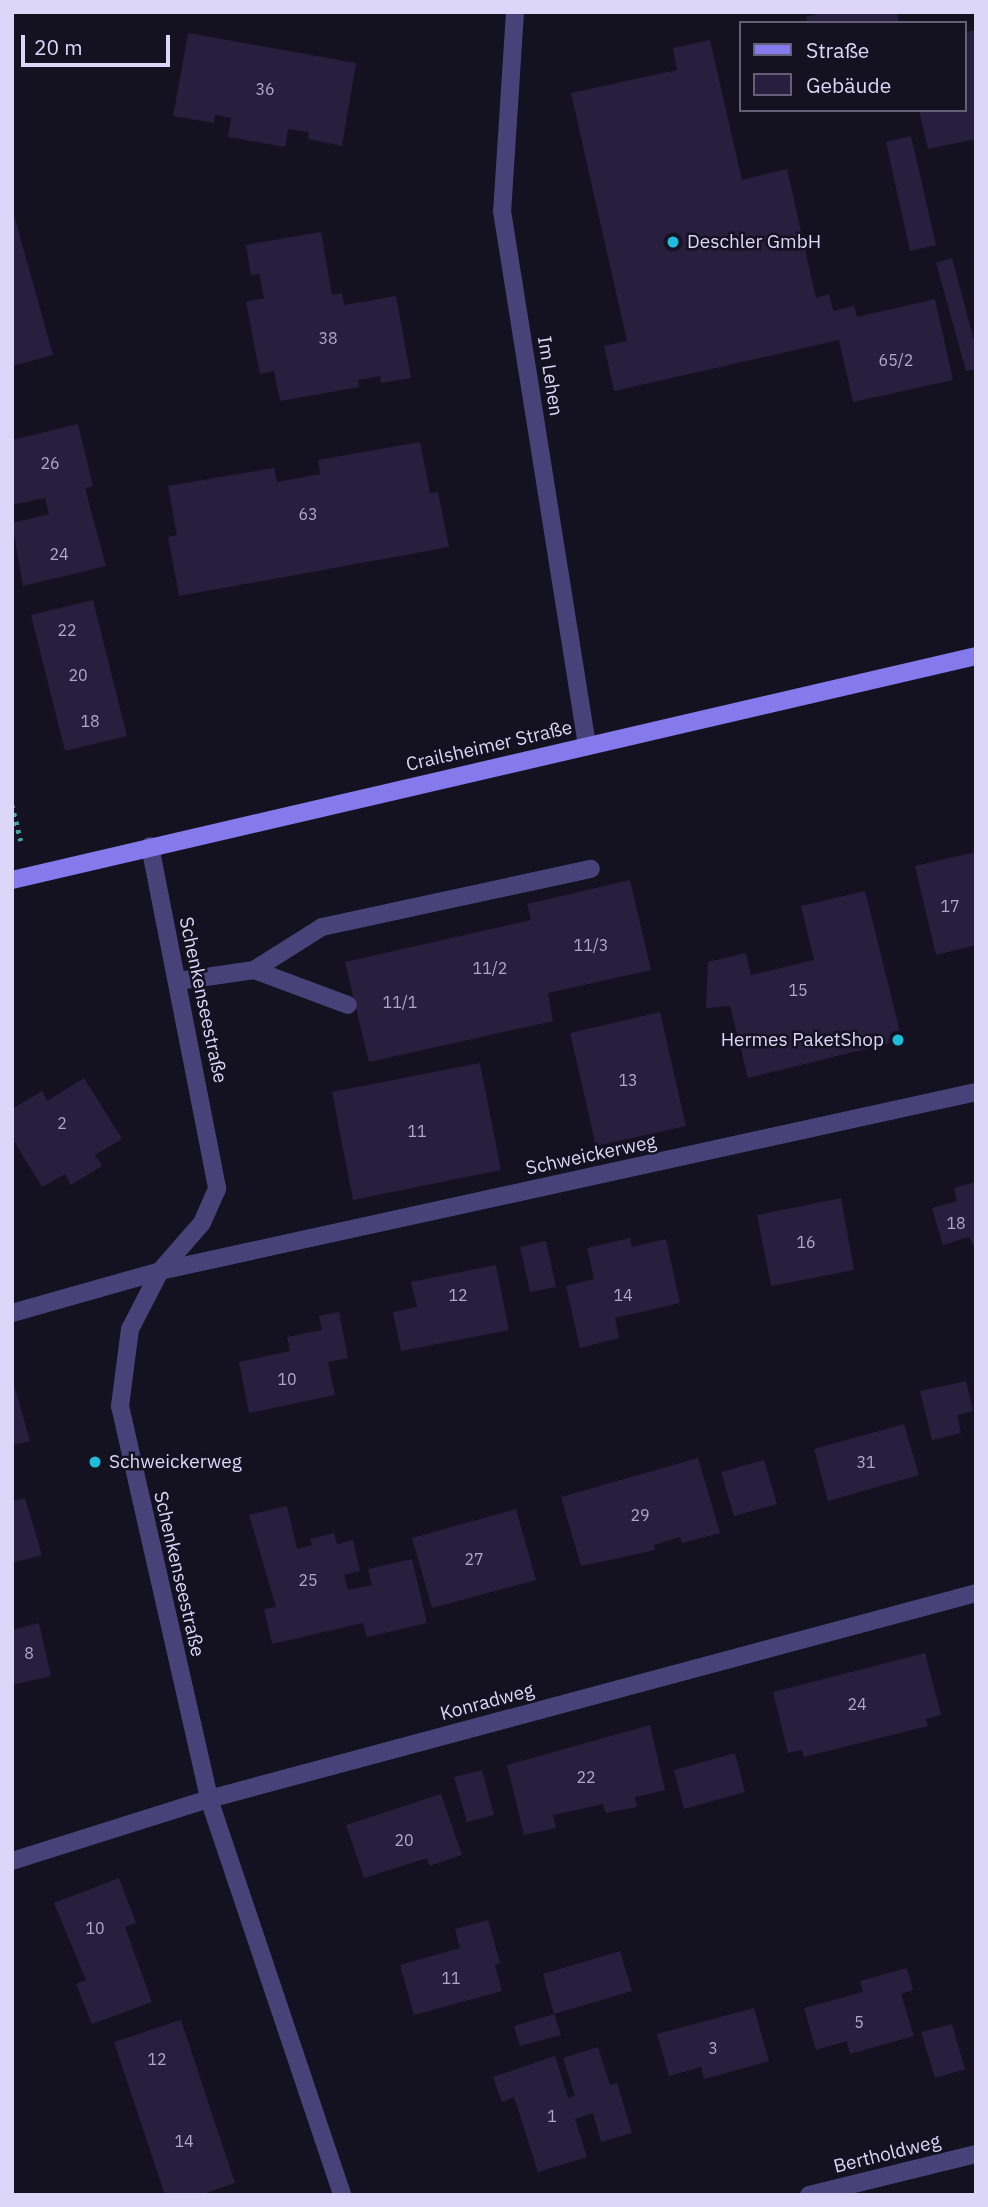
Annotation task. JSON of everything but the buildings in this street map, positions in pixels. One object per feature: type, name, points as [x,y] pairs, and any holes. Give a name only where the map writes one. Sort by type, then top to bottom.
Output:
[{"type":"main road","name":"Crailsheimer Straße","points":[[12,880],[976,656]]},
{"type":"street","name":"Im Lehen","points":[[515,12],[502,211],[587,745]]},
{"type":"street","name":"Schenkenseestraße","points":[[150,846],[217,1189],[202,1223],[160,1271],[130,1329],[120,1406],[209,1799],[342,2195]]},
{"type":"street","points":[[178,982],[254,970],[322,927],[591,869]]},
{"type":"street","points":[[254,970],[348,1005]]},
{"type":"street","name":"Schweickerweg","points":[[12,1313],[160,1271],[976,1092]]},
{"type":"street","name":"Konradweg","points":[[12,1861],[209,1799],[976,1593]]},
{"type":"street","name":"Bertholdweg","points":[[809,2195],[976,2154]]},
{"type":"place","name":"Deschler GmbH","points":[[673,242]]},
{"type":"place","name":"Hermes PaketShop","points":[[898,1040]]},
{"type":"place","name":"Schweickerweg","points":[[95,1462]]}]
